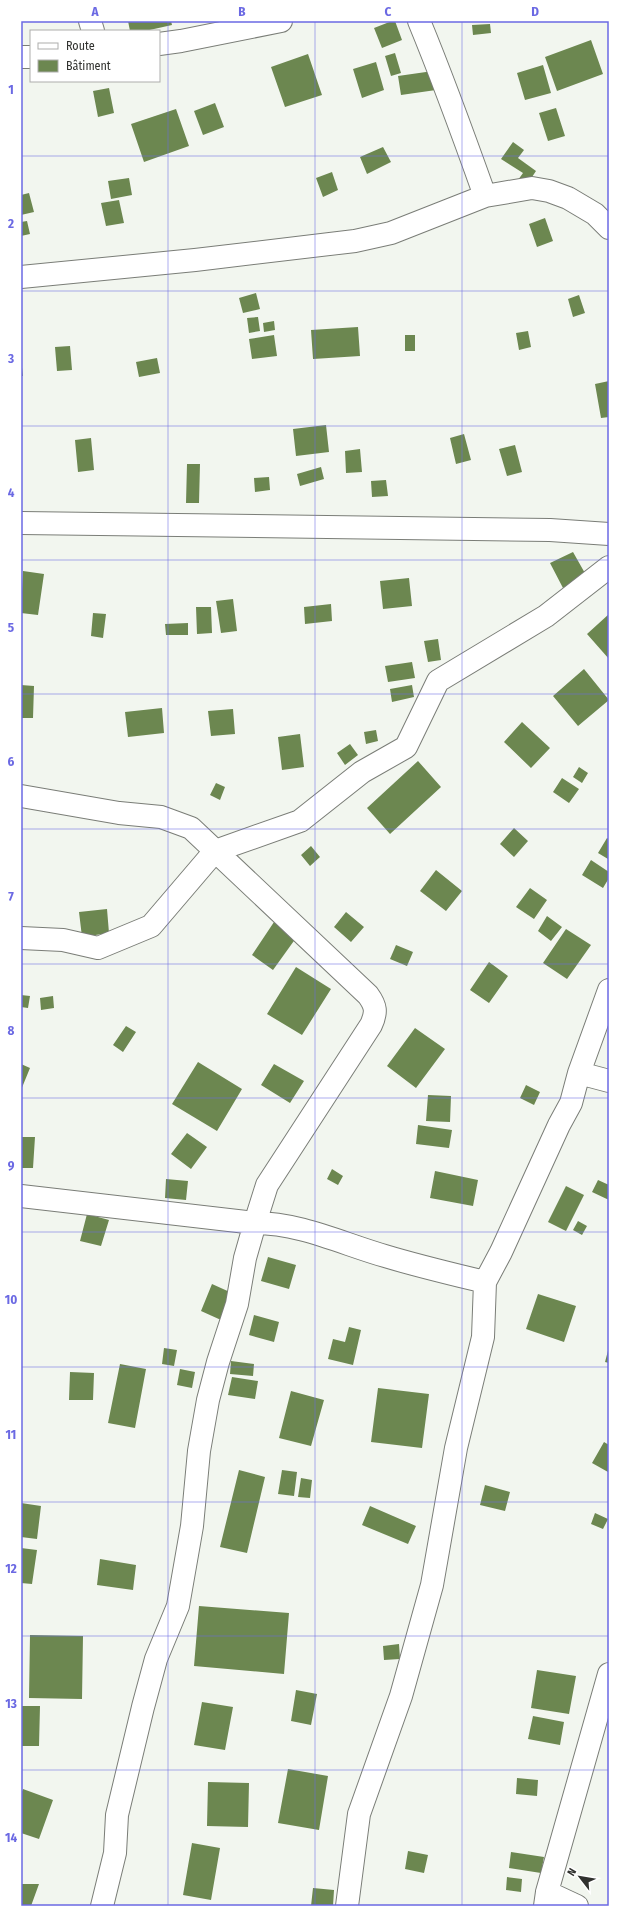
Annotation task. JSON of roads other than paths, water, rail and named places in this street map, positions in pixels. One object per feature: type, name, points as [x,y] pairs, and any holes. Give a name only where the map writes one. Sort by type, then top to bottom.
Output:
[{"type":"street","points":[[160,44],[281,21]]},
{"type":"street","points":[[418,21],[450,95],[485,196]]},
{"type":"street","points":[[21,277],[195,260],[355,241],[390,233],[485,196],[532,188],[549,191],[568,198],[595,214],[609,228]]},
{"type":"street","points":[[21,523],[550,530],[609,534]]},
{"type":"street","points":[[21,938],[64,940],[98,948],[151,926],[215,851],[300,821],[362,772],[406,747],[438,681],[546,616],[609,567]]},
{"type":"street","points":[[21,796],[119,813],[161,817],[192,828],[368,994],[375,1005],[376,1015],[267,1185],[255,1223],[245,1258],[237,1304],[218,1362],[208,1400],[199,1451],[192,1526],[178,1606],[156,1659],[143,1707],[117,1815],[115,1853],[102,1906]]},
{"type":"street","points":[[347,1906],[359,1814],[401,1696],[432,1585],[456,1448],[483,1337],[485,1282],[501,1252],[559,1125],[571,1103],[579,1073],[609,990]]},
{"type":"street","points":[[579,1073],[609,1081]]},
{"type":"street","points":[[21,1196],[255,1223],[274,1223],[318,1235],[385,1257],[485,1282]]},
{"type":"street","points":[[577,1906],[546,1899],[609,1674]]}]
